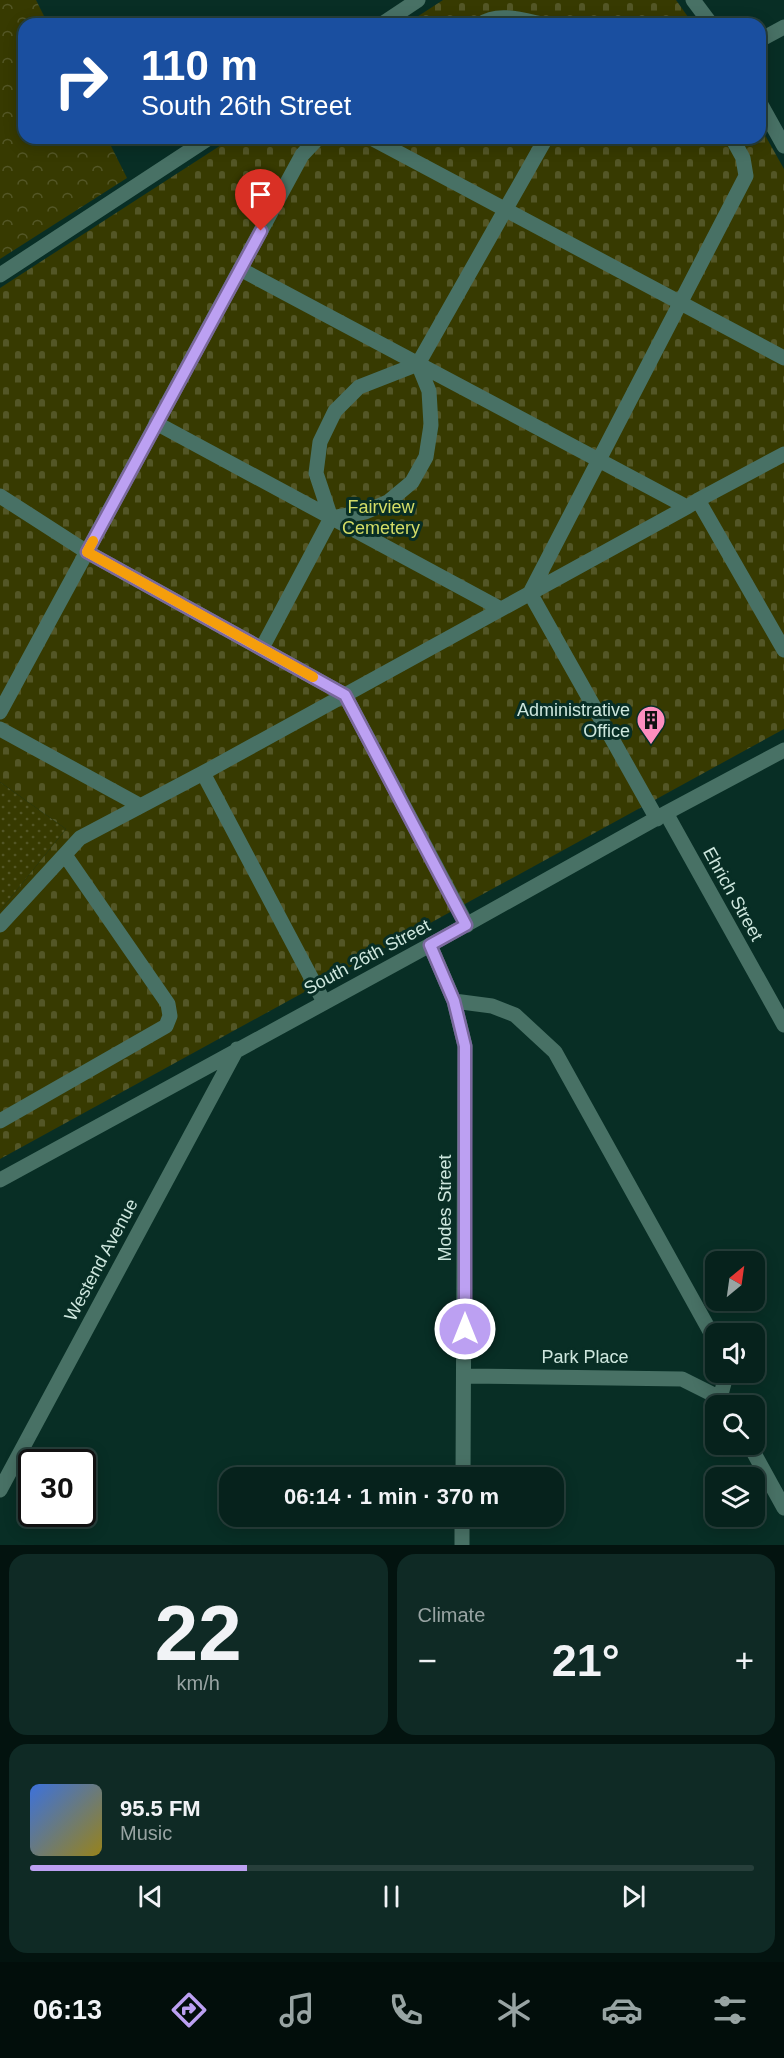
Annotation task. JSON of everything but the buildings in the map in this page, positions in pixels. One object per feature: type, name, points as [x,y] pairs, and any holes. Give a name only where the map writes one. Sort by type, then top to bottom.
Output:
[{"type":"street","points":[[391,18],[418,0]]},
{"type":"street","points":[[693,0],[706,18]]},
{"type":"street","points":[[766,37],[784,27]]},
{"type":"street","points":[[766,114],[784,146]]},
{"type":"street","points":[[0,276],[200,144]]},
{"type":"street","points":[[0,712],[302,155],[312,144]]},
{"type":"street","points":[[382,144],[784,358]]},
{"type":"street","points":[[261,648],[331,518],[316,473],[320,442],[335,411],[359,387],[418,364],[543,144]]},
{"type":"street","points":[[530,593],[746,176],[743,158],[735,144]]},
{"type":"street","points":[[240,269],[599,460],[693,504],[784,650]]},
{"type":"street","points":[[331,518],[365,512],[387,502],[412,482],[426,457],[431,425],[429,391],[418,364]]},
{"type":"street","points":[[156,423],[501,609]]},
{"type":"street","points":[[0,925],[80,838],[203,773],[784,454]]},
{"type":"street","points":[[0,496],[87,552],[345,695],[466,925]]},
{"type":"street","name":"Ehrich Street","points":[[530,593],[784,1025]]},
{"type":"street","points":[[0,729],[141,806]]},
{"type":"street","name":"South 26th Street","points":[[0,1180],[784,750]]},
{"type":"street","points":[[203,773],[324,1002]]},
{"type":"street","points":[[0,1121],[166,1026],[170,1016],[168,1004],[65,855]]},
{"type":"street","name":"Modes Street","points":[[430,945],[454,1001],[465,1046],[463,1467]]},
{"type":"street","points":[[454,1001],[492,1006],[515,1015],[555,1052],[705,1323]]},
{"type":"street","name":"Westend Avenue","points":[[0,1490],[237,1049]]},
{"type":"street","name":"Park Place","points":[[465,1376],[682,1378],[714,1395]]},
{"type":"street","points":[[755,1455],[784,1508]]},
{"type":"street","points":[[462,1527],[462,1545]]},
{"type":"green space","points":[[0,0],[36,0],[45,18],[18,18],[18,144],[110,144],[127,178],[0,259]]},
{"type":"green space","points":[[443,0],[676,0],[689,18],[415,18]]},
{"type":"green space","name":"Fairview Cemetery","points":[[766,137],[784,169],[784,729],[0,1159],[0,911],[66,829],[0,782],[0,288],[223,144],[766,144]]},
{"type":"green space","points":[[0,782],[66,829],[0,911]]},
{"type":"slow traffic","points":[[93,541],[87,552],[313,677]]},
{"type":"place","name":"Administrative Office","points":[[651,746]]},
{"type":"route","points":[[261,231],[87,552],[345,695],[466,925],[430,945],[454,1001],[465,1046],[465,1329]]}]
